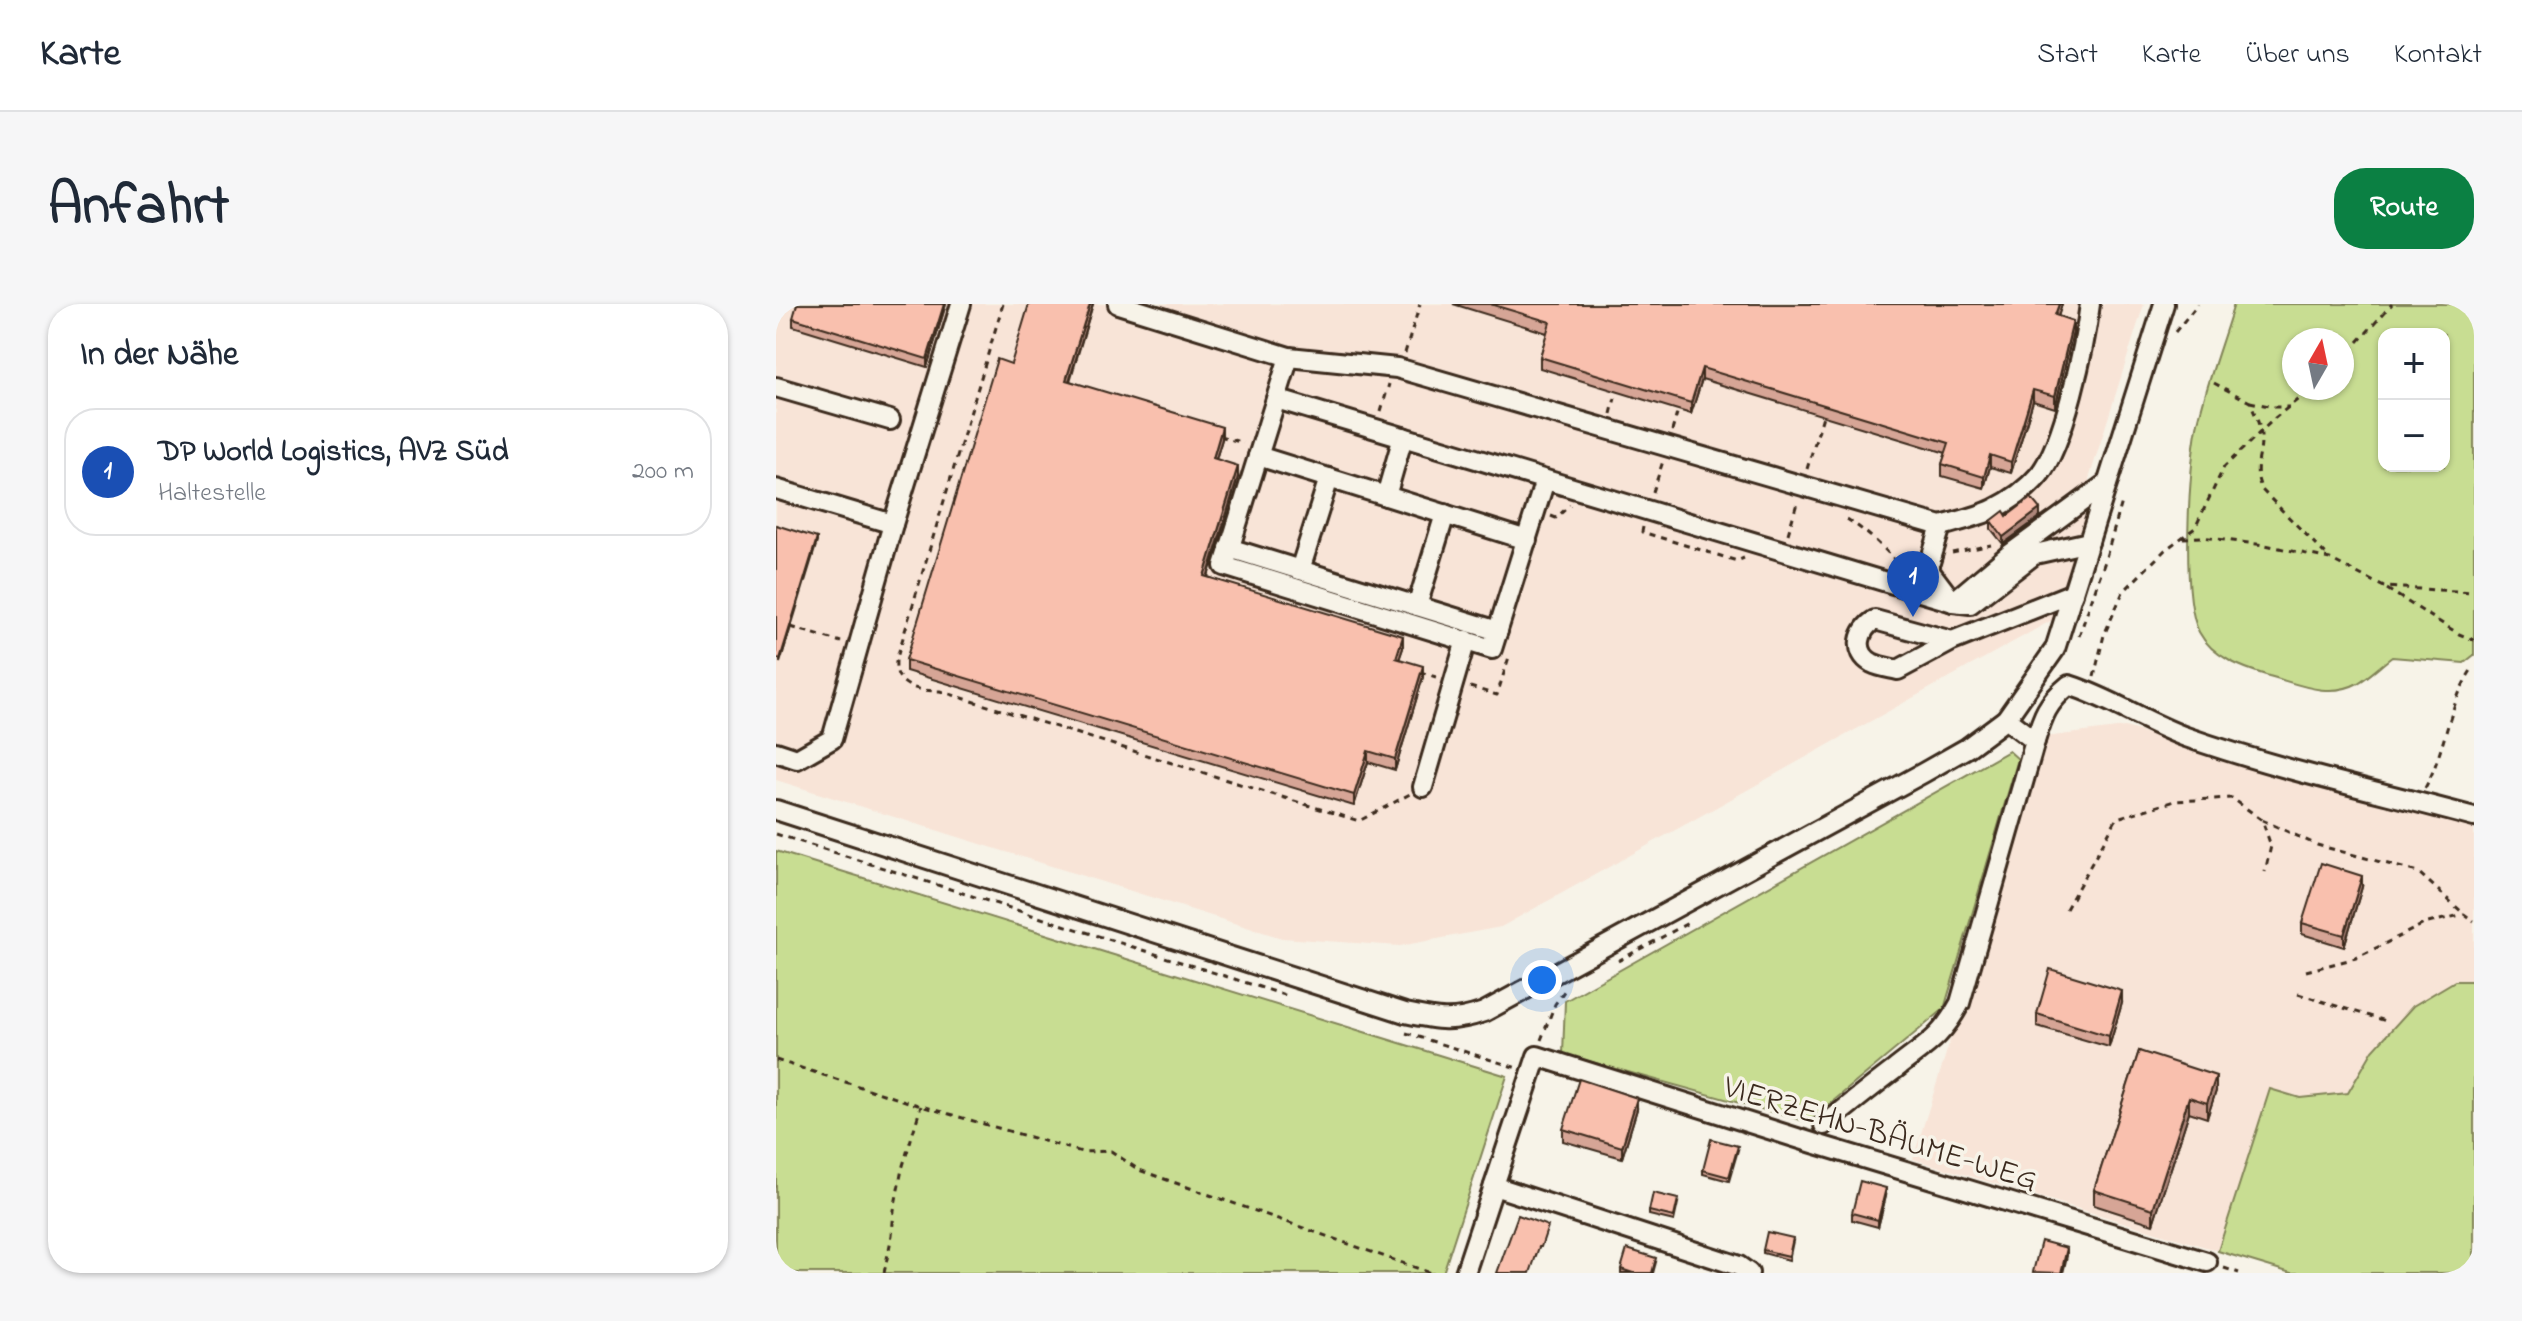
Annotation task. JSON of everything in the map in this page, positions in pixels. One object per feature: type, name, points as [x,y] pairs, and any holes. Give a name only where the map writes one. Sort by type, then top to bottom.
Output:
[{"type":"street","points":[[776,752],[797,759],[832,739],[893,524],[961,304]]},
{"type":"street","points":[[1118,304],[1289,357],[1397,368],[1941,526],[1992,510],[2022,491],[2040,474],[2058,440],[2087,332],[2090,304]]},
{"type":"street","points":[[776,810],[1405,1013],[1436,1020],[1461,1020],[1510,1000],[1923,773],[1967,748],[2006,719],[2055,649],[2164,304]]},
{"type":"street","points":[[1289,357],[1224,566],[1492,649],[1545,480]]},
{"type":"street","points":[[776,387],[890,420]]},
{"type":"street","points":[[1276,399],[1953,602],[1970,604],[2035,554],[2089,542]]},
{"type":"street","points":[[1386,496],[1403,437]]},
{"type":"street","points":[[1258,456],[1527,540]]},
{"type":"street","points":[[1300,570],[1329,478]]},
{"type":"street","points":[[1953,602],[2107,483]]},
{"type":"street","points":[[776,489],[893,524]]},
{"type":"street","points":[[1417,606],[1445,514]]},
{"type":"street","points":[[1941,526],[1928,569],[1953,602]]},
{"type":"street","points":[[1229,548],[1498,631]]},
{"type":"street","points":[[1952,641],[2073,593]]},
{"type":"street","points":[[1423,787],[1466,640]]},
{"type":"street","points":[[1824,1125],[1930,1044],[1949,1024],[1960,1003],[2042,718],[2052,699],[2069,685],[2185,736],[2304,774],[2474,817]]},
{"type":"street","points":[[2006,719],[2035,741]]},
{"type":"street","points":[[1465,1273],[1534,1064]]},
{"type":"street","name":"VIERZEHN-BÄUME-WEG","points":[[1534,1064],[1813,1143],[2207,1262]]},
{"type":"street","points":[[1494,1186],[1739,1266],[1749,1273]]},
{"type":"path","points":[[1003,304],[896,661],[895,672],[902,682],[920,691],[940,691],[1359,821],[1423,787]]},
{"type":"path","points":[[2167,341],[2198,304]]},
{"type":"path","points":[[2354,347],[2392,304]]},
{"type":"path","points":[[2214,383],[2250,402],[2289,407]]},
{"type":"path","points":[[2090,692],[2104,635],[2123,592],[2165,550],[2195,528],[2224,467],[2297,400]]},
{"type":"path","points":[[2250,402],[2260,432],[2256,476],[2262,490],[2330,559]]},
{"type":"path","points":[[2080,635],[2125,490]]},
{"type":"path","points":[[1847,519],[1874,538],[1898,564],[1994,545],[2005,559]]},
{"type":"path","points":[[2181,539],[2202,537],[2265,545],[2330,559],[2474,640]]},
{"type":"path","points":[[2384,587],[2474,592]]},
{"type":"path","points":[[791,627],[858,647]]},
{"type":"path","points":[[2418,801],[2432,776],[2452,711],[2474,666]]},
{"type":"path","points":[[2066,909],[2117,818],[2175,801],[2232,798],[2262,820],[2317,845],[2418,872],[2474,921]]},
{"type":"path","points":[[2262,820],[2271,846],[2265,872]]},
{"type":"path","points":[[776,834],[1290,996]]},
{"type":"path","points":[[2306,971],[2356,958],[2424,924],[2464,914]]},
{"type":"path","points":[[1616,962],[1698,918]]},
{"type":"path","points":[[1396,1030],[1534,1064],[1555,1004],[1563,991],[1576,984]]},
{"type":"path","points":[[2298,994],[2386,1021]]},
{"type":"path","points":[[776,1060],[1082,1152],[1111,1151],[1139,1170],[1431,1273]]},
{"type":"path","points":[[884,1273],[902,1169],[921,1106]]},
{"type":"shaded area","points":[[776,304],[2144,304],[2089,479],[2091,498],[2056,618],[1501,927],[1400,946],[1282,938],[776,780]]},
{"type":"shaded area","points":[[2125,727],[2474,827],[2474,1041],[2373,1050],[2347,1093],[2302,1098],[2270,1089],[2219,1251],[1913,1159],[2045,737]]},
{"type":"green space","points":[[2234,304],[2474,304],[2474,655],[2464,663],[2392,657],[2358,683],[2347,688],[2325,690],[2259,673],[2212,649],[2199,632],[2193,615],[2188,562],[2191,471],[2197,427]]},
{"type":"green space","points":[[2009,751],[2018,759],[1944,1009],[1808,1122],[1563,1054],[1565,1001]]},
{"type":"green space","points":[[776,851],[1507,1076],[1443,1273],[776,1273]]},
{"type":"green space","points":[[2455,981],[2474,981],[2474,1273],[2291,1273],[2218,1251],[2270,1089],[2300,1098],[2348,1093],[2373,1050],[2413,1006]]},
{"type":"building","points":[[797,304],[944,304],[927,359],[793,318]]},
{"type":"building","points":[[1029,304],[1090,304],[1066,380],[1222,427],[1213,458],[1238,466],[1204,576],[1403,636],[1396,658],[1423,666],[1395,759],[1368,751],[1354,795],[906,660],[997,359],[1011,364]]},
{"type":"building","points":[[1490,304],[2059,304],[2055,315],[2073,321],[2055,396],[2033,390],[2011,462],[1990,455],[1984,477],[1942,464],[1949,443],[1702,368],[1691,403],[1540,357],[1550,322]]},
{"type":"building","points":[[2031,498],[2040,509],[2003,537],[1991,521],[2004,511],[2007,516]]},
{"type":"building","points":[[776,525],[817,538],[780,659],[776,658]]},
{"type":"building","points":[[2321,863],[2362,876],[2344,935],[2302,923]]},
{"type":"building","points":[[2050,969],[2122,991],[2109,1036],[2037,1014]]},
{"type":"building","points":[[2139,1051],[2216,1076],[2207,1103],[2189,1097],[2153,1209],[2094,1190]]},
{"type":"building","points":[[1579,1079],[1637,1098],[1622,1147],[1563,1129]]},
{"type":"building","points":[[1711,1139],[1738,1146],[1729,1177],[1703,1170]]},
{"type":"building","points":[[1860,1181],[1886,1188],[1878,1220],[1852,1213]]},
{"type":"building","points":[[1653,1193],[1678,1199],[1674,1217],[1649,1211]]},
{"type":"building","points":[[1518,1215],[1548,1226],[1541,1247],[1530,1273],[1497,1273]]},
{"type":"building","points":[[1767,1232],[1793,1238],[1789,1256],[1763,1250]]},
{"type":"building","points":[[2041,1241],[2067,1248],[2061,1273],[2033,1272]]},
{"type":"building","points":[[1627,1249],[1656,1258],[1652,1273],[1633,1273],[1621,1269]]},
{"type":"place","name":"DP World Logistics, AVZ Süd","points":[[1913,617]]}]
